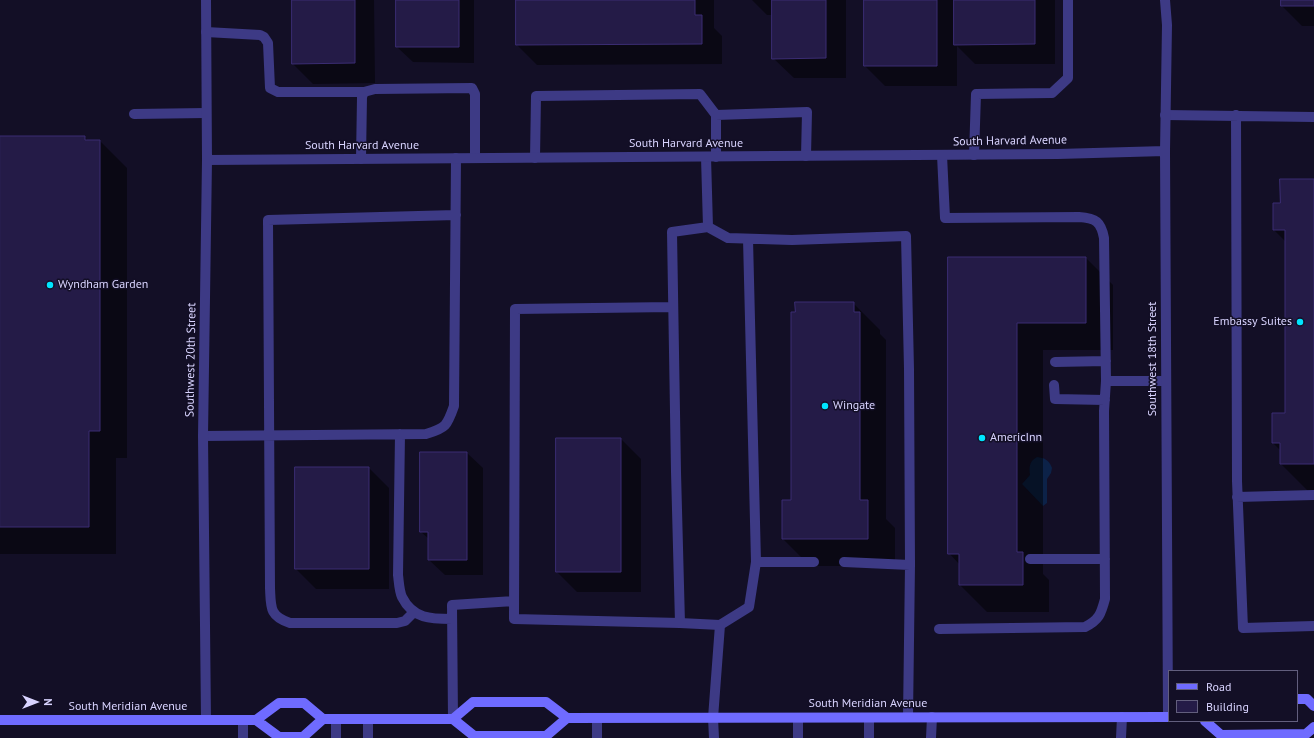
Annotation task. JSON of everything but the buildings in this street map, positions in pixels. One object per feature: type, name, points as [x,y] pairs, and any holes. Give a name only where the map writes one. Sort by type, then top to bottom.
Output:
[{"type":"main road","points":[[1298,700],[1307,699],[1314,706]]},
{"type":"main road","points":[[323,720],[304,702],[278,703],[256,720],[279,737],[303,737],[323,720],[453,718],[473,702],[546,702],[567,718],[546,736],[474,736],[453,718]]},
{"type":"main road","name":"South Meridian Avenue","points":[[567,718],[1168,717]]},
{"type":"main road","name":"South Meridian Avenue","points":[[0,720],[256,720]]},
{"type":"main road","points":[[1206,722],[1221,734],[1306,734],[1314,727]]},
{"type":"street","name":"Southwest 20th Street","points":[[206,0],[207,160],[203,436],[206,720]]},
{"type":"street","points":[[974,155],[976,94],[1052,94],[1068,78],[1068,0]]},
{"type":"street","name":"Southwest 18th Street","points":[[1165,0],[1167,25],[1164,151],[1168,717]]},
{"type":"street","points":[[206,32],[260,34],[264,37],[268,43],[270,88],[278,92],[364,92],[375,89],[472,88],[475,94],[475,158]]},
{"type":"street","points":[[361,159],[362,97],[364,92]]},
{"type":"street","points":[[535,158],[536,96],[700,94],[716,114],[711,156],[708,227]]},
{"type":"street","points":[[716,114],[807,112],[806,156]]},
{"type":"street","points":[[134,114],[206,113]]},
{"type":"street","points":[[1165,114],[1314,117]]},
{"type":"street","points":[[1236,116],[1237,497],[1243,628],[1314,626]]},
{"type":"street","name":"South Harvard Avenue","points":[[207,160],[974,155],[1164,151]]},
{"type":"street","points":[[939,630],[1085,627],[1094,622],[1101,613],[1105,599],[1106,361],[1104,238],[1102,229],[1098,222],[1091,218],[1079,217],[945,218],[942,155]]},
{"type":"street","points":[[203,436],[426,434],[441,429],[449,420],[454,406],[456,158]]},
{"type":"street","points":[[414,612],[405,621],[397,624],[290,623],[281,620],[275,615],[271,605],[268,220],[456,214]]},
{"type":"street","points":[[680,623],[672,232],[708,227],[728,238],[792,240],[906,236],[909,369],[910,565],[908,717]]},
{"type":"street","points":[[673,307],[515,309],[514,619],[720,625],[750,607],[756,562],[748,239]]},
{"type":"street","points":[[1055,362],[1106,361]]},
{"type":"street","points":[[1106,381],[1166,381]]},
{"type":"street","points":[[1054,386],[1055,399],[1105,400]]},
{"type":"street","points":[[400,434],[398,575],[402,596],[409,608],[422,617],[452,619]]},
{"type":"street","points":[[1237,497],[1314,495]]},
{"type":"street","points":[[1030,559],[1105,559]]},
{"type":"street","points":[[756,562],[814,562]]},
{"type":"street","points":[[844,562],[910,565]]},
{"type":"street","points":[[453,718],[452,605],[514,601]]},
{"type":"street","points":[[714,738],[720,625]]},
{"type":"street","points":[[931,738],[932,717]]},
{"type":"street","points":[[1121,738],[1122,717]]},
{"type":"street","points":[[597,718],[597,738]]},
{"type":"street","points":[[798,718],[798,738]]},
{"type":"street","points":[[869,718],[869,738]]},
{"type":"street","points":[[243,720],[243,738]]},
{"type":"street","points":[[336,720],[336,738]]},
{"type":"street","points":[[368,720],[368,738]]},
{"type":"water","points":[[1037,457],[1046,460],[1050,463],[1052,468],[1047,479],[1047,503],[1043,506],[1022,484],[1030,475],[1031,463]]},
{"type":"place","name":"Wyndham Garden","points":[[50,285]]},
{"type":"place","name":"Embassy Suites","points":[[1300,322]]},
{"type":"place","name":"Wingate","points":[[825,406]]},
{"type":"place","name":"AmericInn","points":[[982,438]]}]
